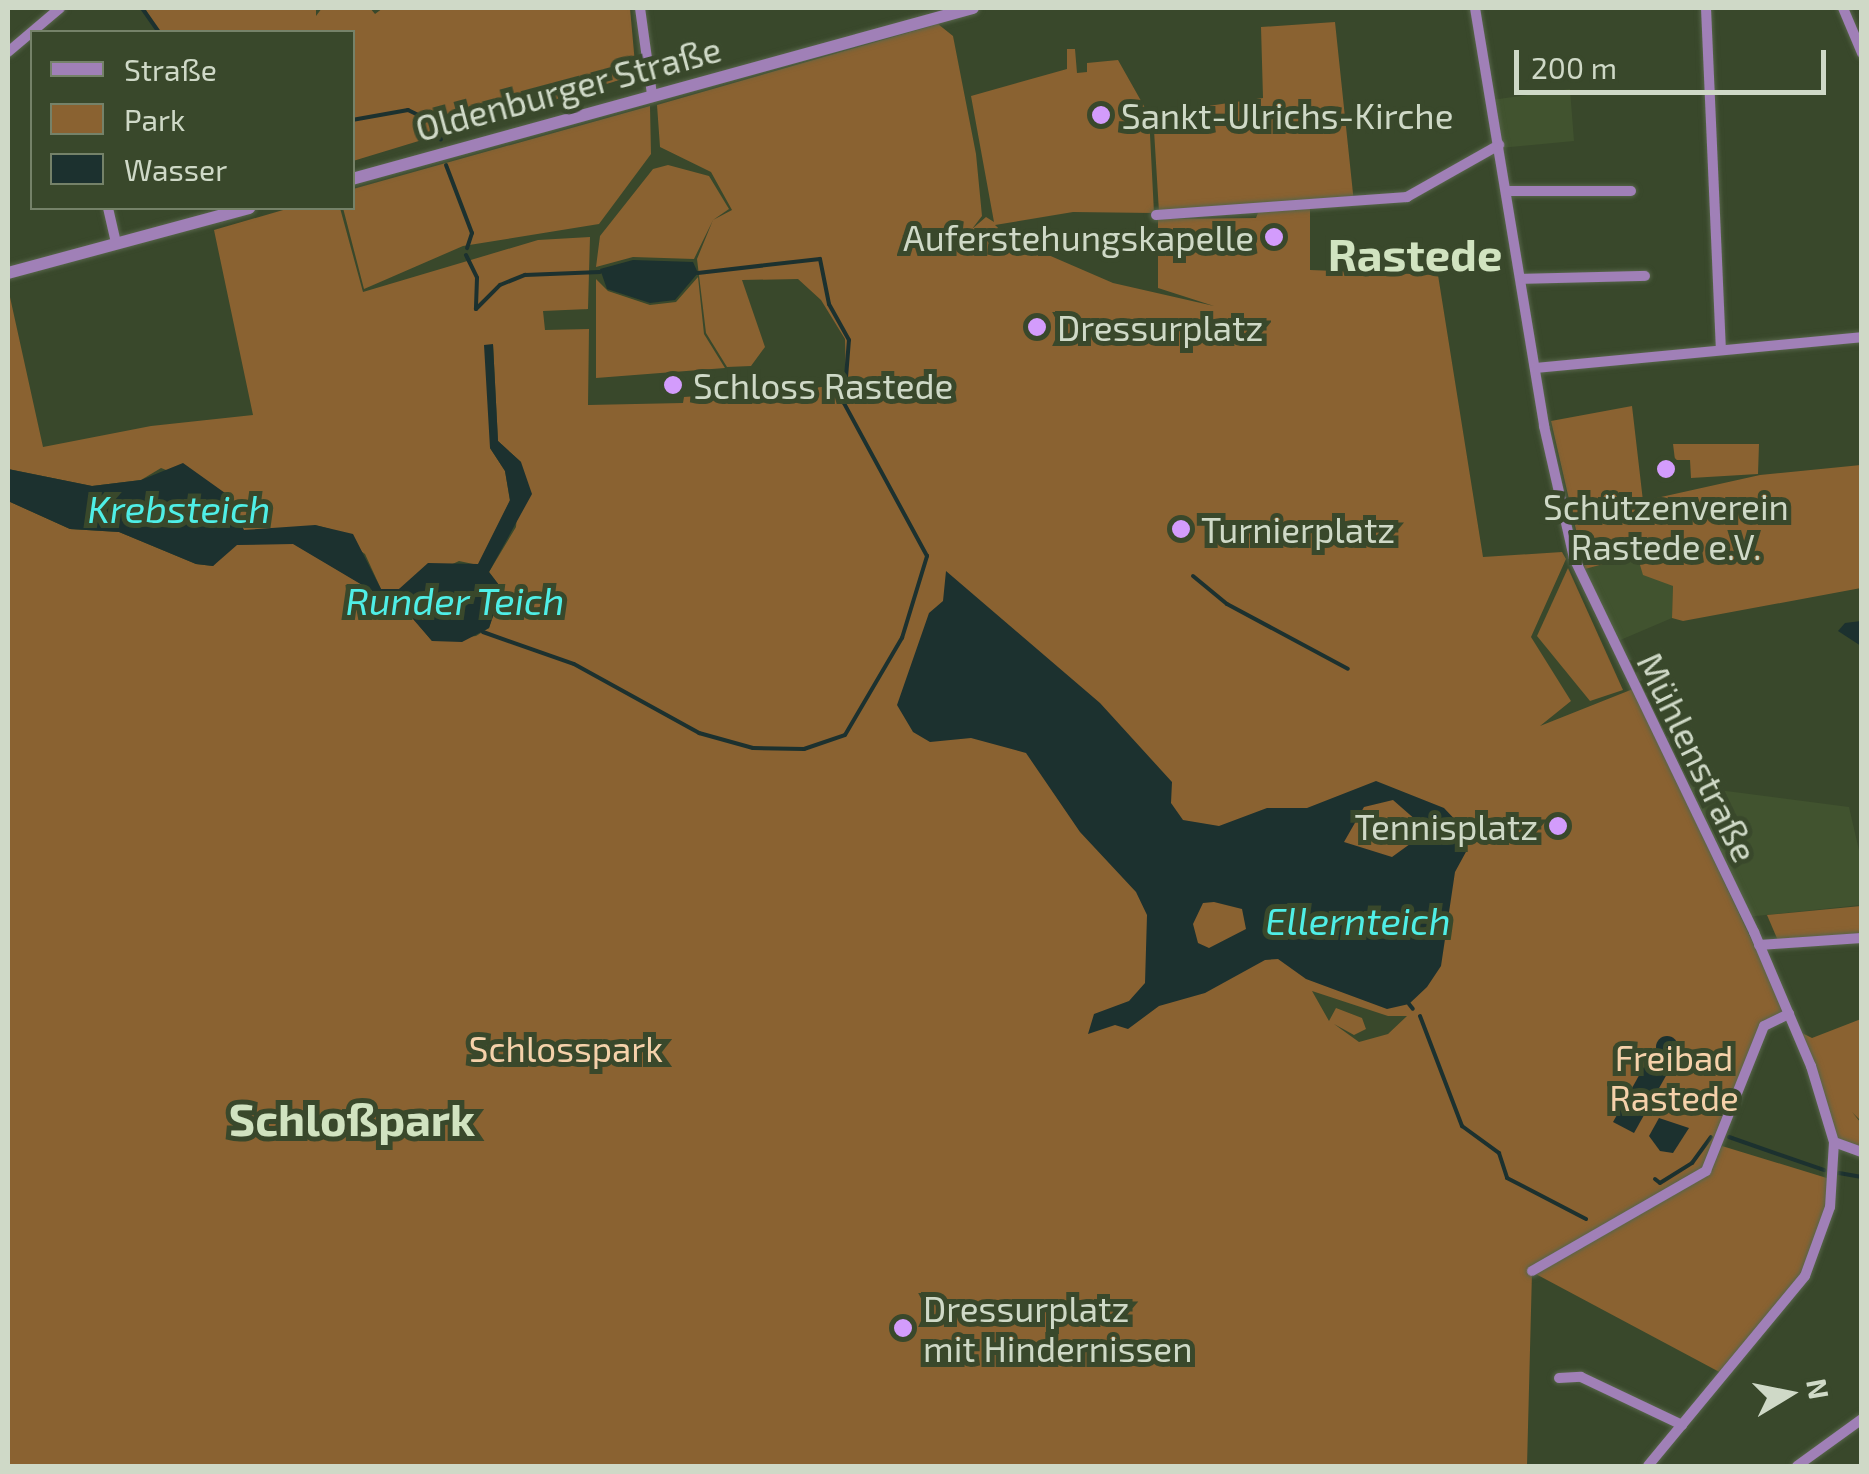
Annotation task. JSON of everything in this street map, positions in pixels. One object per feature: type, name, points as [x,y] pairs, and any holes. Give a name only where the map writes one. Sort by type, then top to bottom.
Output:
[{"type":"street","points":[[41,29],[60,8]]},
{"type":"street","points":[[640,8],[652,95]]},
{"type":"street","name":"Oldenburger Straße","points":[[355,177],[973,8]]},
{"type":"street","name":"Mühlenstraße","points":[[1475,8],[1535,368],[1574,558],[1759,945],[1789,1014],[1834,1142],[1830,1207],[1804,1276],[1648,1466]]},
{"type":"street","points":[[1706,8],[1721,348]]},
{"type":"street","points":[[1842,8],[1862,53]]},
{"type":"street","points":[[1848,19],[1862,15]]},
{"type":"street","points":[[8,52],[30,37]]},
{"type":"street","points":[[1156,215],[1407,197],[1500,145]]},
{"type":"street","points":[[1507,192],[1631,191]]},
{"type":"street","points":[[108,210],[116,244]]},
{"type":"street","points":[[8,274],[242,210]]},
{"type":"street","points":[[1521,279],[1645,276]]},
{"type":"street","points":[[1535,368],[1862,336]]},
{"type":"street","points":[[1759,945],[1862,938]]},
{"type":"street","points":[[1532,1271],[1706,1171],[1764,1026],[1789,1014]]},
{"type":"street","points":[[1834,1142],[1862,1152]]},
{"type":"street","points":[[1558,1378],[1581,1376],[1682,1425]]},
{"type":"street","points":[[1797,1466],[1862,1418]]},
{"type":"shaded area","points":[[1570,89],[1574,141],[1500,148],[1491,100]]},
{"type":"shaded area","points":[[1637,555],[1673,586],[1672,618],[1618,641],[1585,569]]},
{"type":"shaded area","points":[[1680,785],[1849,807],[1861,859],[1861,905],[1746,917]]},
{"type":"green space","points":[[145,8],[316,8],[316,16],[322,8],[370,8],[375,14],[383,8],[630,8],[636,75],[355,160],[355,30],[156,30]]},
{"type":"green space","name":"Schlosspark","points":[[1335,22],[1354,203],[1310,209],[1310,270],[1438,275],[1483,557],[1562,552],[1566,559],[1531,637],[1571,701],[1540,726],[1633,689],[1786,1013],[1763,1024],[1717,1153],[1722,1146],[1830,1179],[1832,1194],[1805,1276],[1725,1375],[1532,1272],[1527,1466],[8,1466],[8,501],[70,529],[119,532],[196,564],[213,566],[244,531],[225,493],[161,468],[141,480],[92,486],[8,469],[8,288],[43,447],[151,426],[253,415],[214,230],[283,210],[341,210],[363,292],[538,240],[590,237],[588,309],[543,311],[545,330],[589,329],[588,405],[683,403],[684,397],[864,384],[846,381],[845,339],[821,300],[798,279],[742,280],[765,347],[751,366],[727,367],[706,333],[697,259],[713,220],[732,210],[711,172],[660,147],[657,105],[938,24],[953,36],[976,154],[982,216],[972,229],[986,217],[994,222],[971,96],[1067,69],[1067,49],[1075,49],[1077,73],[1087,72],[1087,63],[1118,60],[1149,115],[1154,213],[1073,212],[995,225],[1009,238],[1113,283],[1214,306],[1158,288],[1158,219],[1256,218],[1259,210],[1159,212],[1153,114],[1263,98],[1261,27]],"holes":[[[493,344],[498,441],[521,462],[516,527],[489,572],[502,589],[489,628],[476,636],[432,641],[407,611],[294,544],[315,525],[330,529],[365,554],[381,589],[399,589],[459,561],[478,565],[510,501],[505,471],[490,448]],[[1312,991],[1388,1016],[1407,1016],[1388,1034],[1359,1042],[1334,1024],[1354,1035],[1366,1029],[1362,1018],[1336,1008],[1329,1021]]]},
{"type":"green space","points":[[650,106],[651,154],[599,224],[463,246],[364,289],[344,210],[355,210],[355,188]]},
{"type":"green space","points":[[668,165],[709,176],[729,209],[713,220],[694,259],[633,257],[596,267],[600,236],[653,169]]},
{"type":"green space","points":[[698,277],[704,334],[725,368],[596,378],[596,279],[608,291],[650,305],[676,302]]},
{"type":"green space","points":[[1632,406],[1643,501],[1760,475],[1861,465],[1861,588],[1683,621],[1672,618],[1673,586],[1643,575],[1637,555],[1585,569],[1551,421]]},
{"type":"green space","points":[[1673,444],[1759,444],[1758,474],[1691,478],[1690,460],[1675,460]]},
{"type":"green space","points":[[1568,568],[1623,690],[1590,701],[1537,636]]},
{"type":"green space","points":[[1861,906],[1861,938],[1779,943],[1767,915]]},
{"type":"green space","points":[[1861,1019],[1861,1121],[1852,1112],[1861,1123],[1861,1149],[1836,1141],[1798,1031],[1812,1038]]},
{"type":"water","points":[[633,260],[693,262],[698,273],[675,300],[650,303],[607,289],[600,269]]},
{"type":"water","points":[[493,344],[498,441],[521,462],[532,494],[489,572],[502,589],[489,628],[462,642],[432,641],[406,611],[293,544],[237,545],[213,566],[196,564],[119,532],[70,529],[8,501],[8,469],[92,486],[141,480],[183,463],[225,493],[244,530],[315,525],[353,534],[381,589],[399,589],[428,563],[478,564],[510,500],[505,471],[490,448],[484,345]]},
{"type":"water","name":"Ellernteich","points":[[946,571],[1100,703],[1172,782],[1171,803],[1183,820],[1219,826],[1267,808],[1307,808],[1376,781],[1444,808],[1462,827],[1467,850],[1455,872],[1441,966],[1427,987],[1409,1004],[1387,1009],[1306,979],[1278,959],[1265,960],[1205,993],[1159,1006],[1128,1029],[1115,1025],[1088,1034],[1094,1014],[1129,1001],[1145,983],[1147,915],[1136,892],[1080,832],[1026,753],[971,738],[930,742],[913,732],[897,705],[929,613],[943,601]],"holes":[[[1393,800],[1425,828],[1421,836],[1392,857],[1344,842],[1364,807]],[[1203,903],[1242,909],[1246,929],[1209,948],[1198,943],[1193,924]]]},
{"type":"water","points":[[1861,621],[1861,646],[1838,631],[1845,623]]},
{"type":"water","points":[[1667,1036],[1675,1039],[1675,1055],[1667,1058],[1659,1055],[1656,1047],[1659,1039]]},
{"type":"water","points":[[1651,1054],[1672,1065],[1634,1133],[1613,1122]]},
{"type":"water","points":[[1659,1118],[1689,1128],[1673,1153],[1660,1151],[1649,1136]]},
{"type":"waterway","points":[[142,8],[158,30]]},
{"type":"waterway","points":[[355,119],[408,110],[437,124],[441,140]]},
{"type":"waterway","points":[[446,165],[472,233],[467,248]]},
{"type":"waterway","points":[[466,255],[477,278],[476,309],[500,285],[525,275],[600,272]]},
{"type":"waterway","name":"Runder Teich","points":[[483,632],[574,664],[699,733],[753,748],[804,749],[845,735],[902,638],[927,556],[844,403],[849,340],[829,304],[820,259],[698,273]]},
{"type":"waterway","points":[[1193,576],[1227,604],[1348,669]]},
{"type":"waterway","points":[[1409,1004],[1413,1009]]},
{"type":"waterway","points":[[1420,1016],[1462,1126],[1499,1153],[1507,1178],[1586,1219]]},
{"type":"waterway","points":[[1655,1179],[1660,1183],[1692,1163],[1711,1137]]},
{"type":"waterway","points":[[1729,1137],[1824,1170]]},
{"type":"waterway","points":[[1839,1173],[1862,1177]]},
{"type":"place","name":"Sankt-Ulrichs-Kirche","points":[[1101,115]]},
{"type":"place","name":"Auferstehungskapelle","points":[[1274,237]]},
{"type":"place","name":"Dressurplatz","points":[[1037,327]]},
{"type":"place","name":"Schloss Rastede","points":[[673,385]]},
{"type":"place","name":"Schützenverein Rastede e.V.","points":[[1666,469]]},
{"type":"place","name":"Turnierplatz","points":[[1181,529]]},
{"type":"place","name":"Tennisplatz","points":[[1558,826]]},
{"type":"place","name":"Dressurplatz mit Hindernissen","points":[[903,1328]]},
{"type":"district","name":"Rastede","points":[[1415,254]]},
{"type":"district","name":"Schloßpark","points":[[352,1119]]},
{"type":"water label","name":"Krebsteich","points":[[179,509]]},
{"type":"park label","name":"Freibad Rastede","points":[[1674,1077]]}]
